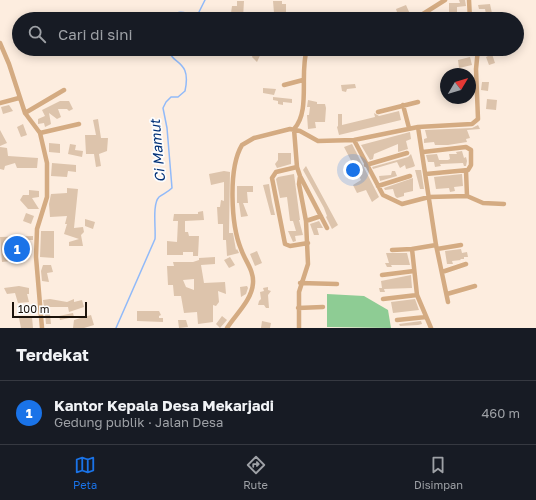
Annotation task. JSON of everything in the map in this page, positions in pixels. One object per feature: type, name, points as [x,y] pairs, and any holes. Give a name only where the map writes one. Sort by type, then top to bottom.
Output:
[{"type":"street","points":[[426,12],[445,0]]},
{"type":"street","points":[[470,0],[470,12]]},
{"type":"street","points":[[0,43],[25,112],[40,133],[48,167],[46,201],[37,229],[36,257],[42,328]]},
{"type":"street","points":[[306,56],[303,69],[302,114],[299,123],[294,129],[297,167],[300,176],[327,228]]},
{"type":"street","points":[[228,328],[249,297],[254,283],[252,271],[236,238],[233,219],[232,195],[237,157],[242,145],[250,140],[294,129],[318,140],[354,140],[384,135],[409,128],[472,124],[478,118],[476,69],[477,56]]},
{"type":"street","points":[[284,84],[303,80]]},
{"type":"street","points":[[25,112],[64,90]]},
{"type":"street","points":[[0,103],[19,98]]},
{"type":"street","points":[[378,112],[418,102]]},
{"type":"street","points":[[403,105],[409,128]]},
{"type":"street","points":[[40,133],[80,124]]},
{"type":"street","points":[[418,127],[423,152],[436,247],[448,302]]},
{"type":"street","points":[[354,140],[366,165],[384,196],[402,204],[429,197],[467,196],[483,203],[504,204]]},
{"type":"street","points":[[423,152],[468,148],[471,150],[470,169],[466,171],[426,174]]},
{"type":"street","points":[[366,165],[407,153]]},
{"type":"street","points":[[297,167],[276,172],[272,178],[285,244],[290,246],[308,243]]},
{"type":"street","points":[[466,171],[467,196]]},
{"type":"street","points":[[299,328],[298,308],[300,283],[308,264],[306,221],[299,184],[300,176]]},
{"type":"street","points":[[378,186],[410,176]]},
{"type":"street","points":[[306,221],[321,216]]},
{"type":"street","points":[[392,250],[461,245]]},
{"type":"street","points":[[412,249],[417,295],[431,328]]},
{"type":"street","points":[[442,272],[466,264]]},
{"type":"street","points":[[382,275],[414,271]]},
{"type":"street","points":[[300,283],[337,284]]},
{"type":"street","points":[[447,294],[475,286]]},
{"type":"street","points":[[383,299],[417,295]]},
{"type":"street","points":[[298,308],[323,307]]},
{"type":"street","points":[[397,320],[426,317]]},
{"type":"green space","points":[[327,294],[364,296],[388,310],[391,328],[327,327]]},
{"type":"building","points":[[459,0],[465,0],[466,6],[457,7],[457,12],[449,12],[449,3],[460,3]]},
{"type":"building","points":[[237,1],[244,1],[243,12],[231,12],[232,6],[237,6]]},
{"type":"building","points":[[273,1],[282,1],[282,4],[286,4],[286,12],[274,12]]},
{"type":"building","points":[[490,4],[492,12],[486,12],[485,9],[479,9],[478,5]]},
{"type":"building","points":[[406,5],[409,12],[397,12],[396,9]]},
{"type":"building","points":[[252,56],[260,56],[257,62]]},
{"type":"building","points":[[493,56],[495,63],[489,65],[486,57]]},
{"type":"building","points":[[470,57],[472,65],[459,68],[458,60]]},
{"type":"building","points":[[482,82],[489,82],[488,91],[481,90]]},
{"type":"building","points":[[355,84],[356,88],[347,89],[346,92],[342,91],[341,85]]},
{"type":"building","points":[[263,88],[276,89],[274,95],[263,93]]},
{"type":"building","points":[[273,97],[292,99],[292,103],[283,102],[283,105],[278,104],[278,101],[273,100]]},
{"type":"building","points":[[487,99],[497,100],[496,110],[486,109]]},
{"type":"building","points":[[308,100],[317,102],[317,104],[325,104],[325,122],[315,122],[316,128],[308,129],[307,115],[309,115],[310,107],[307,107]]},
{"type":"building","points":[[60,101],[69,101],[73,109],[69,111],[67,109],[58,109],[61,117],[57,119],[49,113],[51,124],[45,127],[44,123],[38,124],[38,119],[45,116],[42,110]]},
{"type":"building","points":[[9,105],[13,111],[3,114],[1,107]]},
{"type":"building","points":[[399,111],[401,120],[339,135],[337,127],[338,114],[342,114],[342,125],[375,117],[374,113],[379,116]]},
{"type":"building","points":[[98,119],[101,138],[108,138],[107,151],[99,154],[101,166],[96,167],[94,154],[86,154],[85,135],[96,135],[93,120]]},
{"type":"building","points":[[23,124],[27,135],[21,137],[17,127]]},
{"type":"building","points":[[478,125],[480,129],[467,130],[470,138],[466,139],[467,142],[448,145],[435,145],[434,142],[424,143],[424,139],[427,138],[425,130],[472,128]]},
{"type":"building","points":[[0,130],[7,143],[0,146]]},
{"type":"building","points":[[410,132],[411,139],[406,141],[408,149],[398,152],[398,144],[374,154],[373,159],[370,160],[361,145]]},
{"type":"building","points":[[49,143],[60,144],[60,153],[49,152]]},
{"type":"building","points":[[70,144],[76,145],[75,150],[83,151],[82,157],[68,154]]},
{"type":"building","points":[[352,144],[379,197],[372,202],[366,190],[357,193],[353,185],[361,180],[344,147]]},
{"type":"building","points":[[0,147],[7,148],[8,156],[38,158],[37,168],[17,168],[15,163],[5,166],[4,170],[0,169]]},
{"type":"building","points":[[462,151],[464,158],[466,157],[466,166],[464,166],[463,163],[440,164],[441,166],[435,167],[434,162],[428,162],[426,155],[437,154],[439,160],[448,160],[450,159],[449,154],[457,154],[456,152]]},
{"type":"building","points":[[278,153],[291,153],[291,164],[277,168],[275,164],[278,160]]},
{"type":"building","points":[[411,154],[415,166],[413,167],[406,169],[405,165],[400,168],[397,162],[373,169],[372,167],[408,157]]},
{"type":"building","points":[[52,163],[76,165],[76,172],[68,171],[67,177],[51,176]]},
{"type":"building","points":[[306,166],[338,225],[332,229],[326,217],[324,208],[303,170]]},
{"type":"building","points":[[415,170],[421,170],[424,189],[420,189]]},
{"type":"building","points":[[224,171],[230,172],[229,233],[233,233],[236,250],[237,249],[239,253],[227,256],[226,240],[223,240],[223,224],[218,224],[217,207],[220,207],[221,200],[224,201],[224,182],[211,185],[209,174]]},
{"type":"building","points":[[392,171],[395,171],[397,176],[380,181],[379,176],[391,175]]},
{"type":"building","points":[[294,174],[299,220],[303,235],[295,236],[296,241],[293,242],[288,231],[296,231],[293,221],[290,221],[287,197],[280,198],[276,179],[278,177]]},
{"type":"building","points":[[462,174],[463,186],[454,187],[455,191],[450,192],[449,188],[436,189],[434,177]]},
{"type":"building","points":[[413,178],[413,191],[404,193],[404,196],[397,198],[393,189],[385,190],[384,188]]},
{"type":"building","points":[[269,184],[275,215],[271,215],[263,185]]},
{"type":"building","points":[[237,186],[253,186],[253,192],[247,192],[248,203],[243,203],[248,216],[241,217],[239,203],[237,203]]},
{"type":"building","points":[[67,188],[78,189],[74,228],[83,227],[84,232],[81,235],[83,246],[69,246],[69,242],[79,239],[64,234],[67,224],[65,224],[67,216],[50,217],[49,204],[51,194],[67,193]]},
{"type":"building","points":[[29,190],[39,191],[39,197],[32,198],[39,209],[28,209],[20,200],[23,195],[29,195]]},
{"type":"building","points":[[203,211],[204,220],[185,221],[185,232],[188,232],[189,236],[199,236],[198,256],[193,256],[193,252],[183,252],[183,255],[167,255],[167,241],[177,242],[178,221],[173,221],[174,214],[198,214],[198,212]]},
{"type":"building","points":[[26,213],[34,216],[31,224],[23,221]]},
{"type":"building","points":[[85,219],[95,222],[93,229],[85,226]]},
{"type":"building","points":[[319,221],[323,228],[317,228],[319,235],[314,235],[310,224]]},
{"type":"building","points":[[41,231],[54,231],[54,258],[40,257]]},
{"type":"building","points":[[33,236],[33,240],[25,240],[25,250],[12,250],[11,261],[2,262],[0,237]]},
{"type":"building","points":[[461,249],[462,253],[467,252],[468,257],[464,257],[464,259],[460,259],[461,260],[452,261],[453,264],[447,264],[445,251]]},
{"type":"building","points":[[257,251],[262,263],[255,266],[250,254]]},
{"type":"building","points":[[386,253],[407,253],[410,265],[391,265],[392,267],[387,267],[385,263],[389,263]]},
{"type":"building","points":[[215,257],[215,264],[201,265],[204,283],[225,282],[226,294],[218,291],[219,302],[216,306],[213,305],[213,322],[198,324],[197,312],[184,313],[181,296],[174,296],[173,285],[168,285],[167,266],[174,266],[173,262],[193,262],[199,260],[199,258]],"holes":[[[194,279],[194,290],[186,287],[183,280]]]},
{"type":"building","points":[[230,257],[235,265],[229,268],[224,260]]},
{"type":"building","points":[[43,265],[51,265],[53,272],[47,273],[49,282],[42,281],[41,271]]},
{"type":"building","points":[[411,275],[412,288],[384,289],[385,292],[380,292],[379,288],[382,288],[381,281]]},
{"type":"building","points":[[19,286],[29,288],[29,294],[27,294],[29,302],[18,303],[15,293],[7,294],[4,288]]},
{"type":"building","points":[[247,286],[248,288],[246,294],[241,297],[240,287]]},
{"type":"building","points":[[268,287],[268,290],[271,291],[268,295],[269,308],[266,308],[264,305],[258,305],[261,299],[260,292],[264,291],[263,288]]},
{"type":"building","points":[[50,299],[67,302],[74,299],[74,302],[82,300],[84,307],[69,312],[68,307],[44,307],[43,300]]},
{"type":"building","points":[[415,299],[419,310],[393,313],[391,302]]},
{"type":"building","points":[[137,311],[159,311],[161,315],[159,318],[163,318],[163,322],[137,321]]},
{"type":"building","points":[[73,313],[74,317],[60,320],[59,316]]},
{"type":"building","points":[[45,314],[50,314],[51,324],[46,324]]},
{"type":"building","points":[[91,315],[94,325],[84,328],[73,328],[74,320]]},
{"type":"building","points":[[222,316],[227,320],[220,328],[216,324]]},
{"type":"building","points":[[32,317],[33,328],[21,328],[19,318]]},
{"type":"building","points":[[178,320],[186,320],[188,327],[179,328]]},
{"type":"building","points":[[262,321],[271,323],[270,328],[261,328]]},
{"type":"building","points":[[421,321],[422,324],[418,325],[400,326],[399,324]]},
{"type":"waterway","name":"Ci Mamut","points":[[199,12],[205,0]]},
{"type":"waterway","name":"Ci Mamut","points":[[116,328],[155,239],[155,211],[157,200],[172,188],[167,128],[163,108],[171,97],[178,97],[185,91],[186,73],[180,64],[172,56]]},
{"type":"place","name":"Kantor Kepala Desa Mekarjadi","points":[[17,249]]}]
